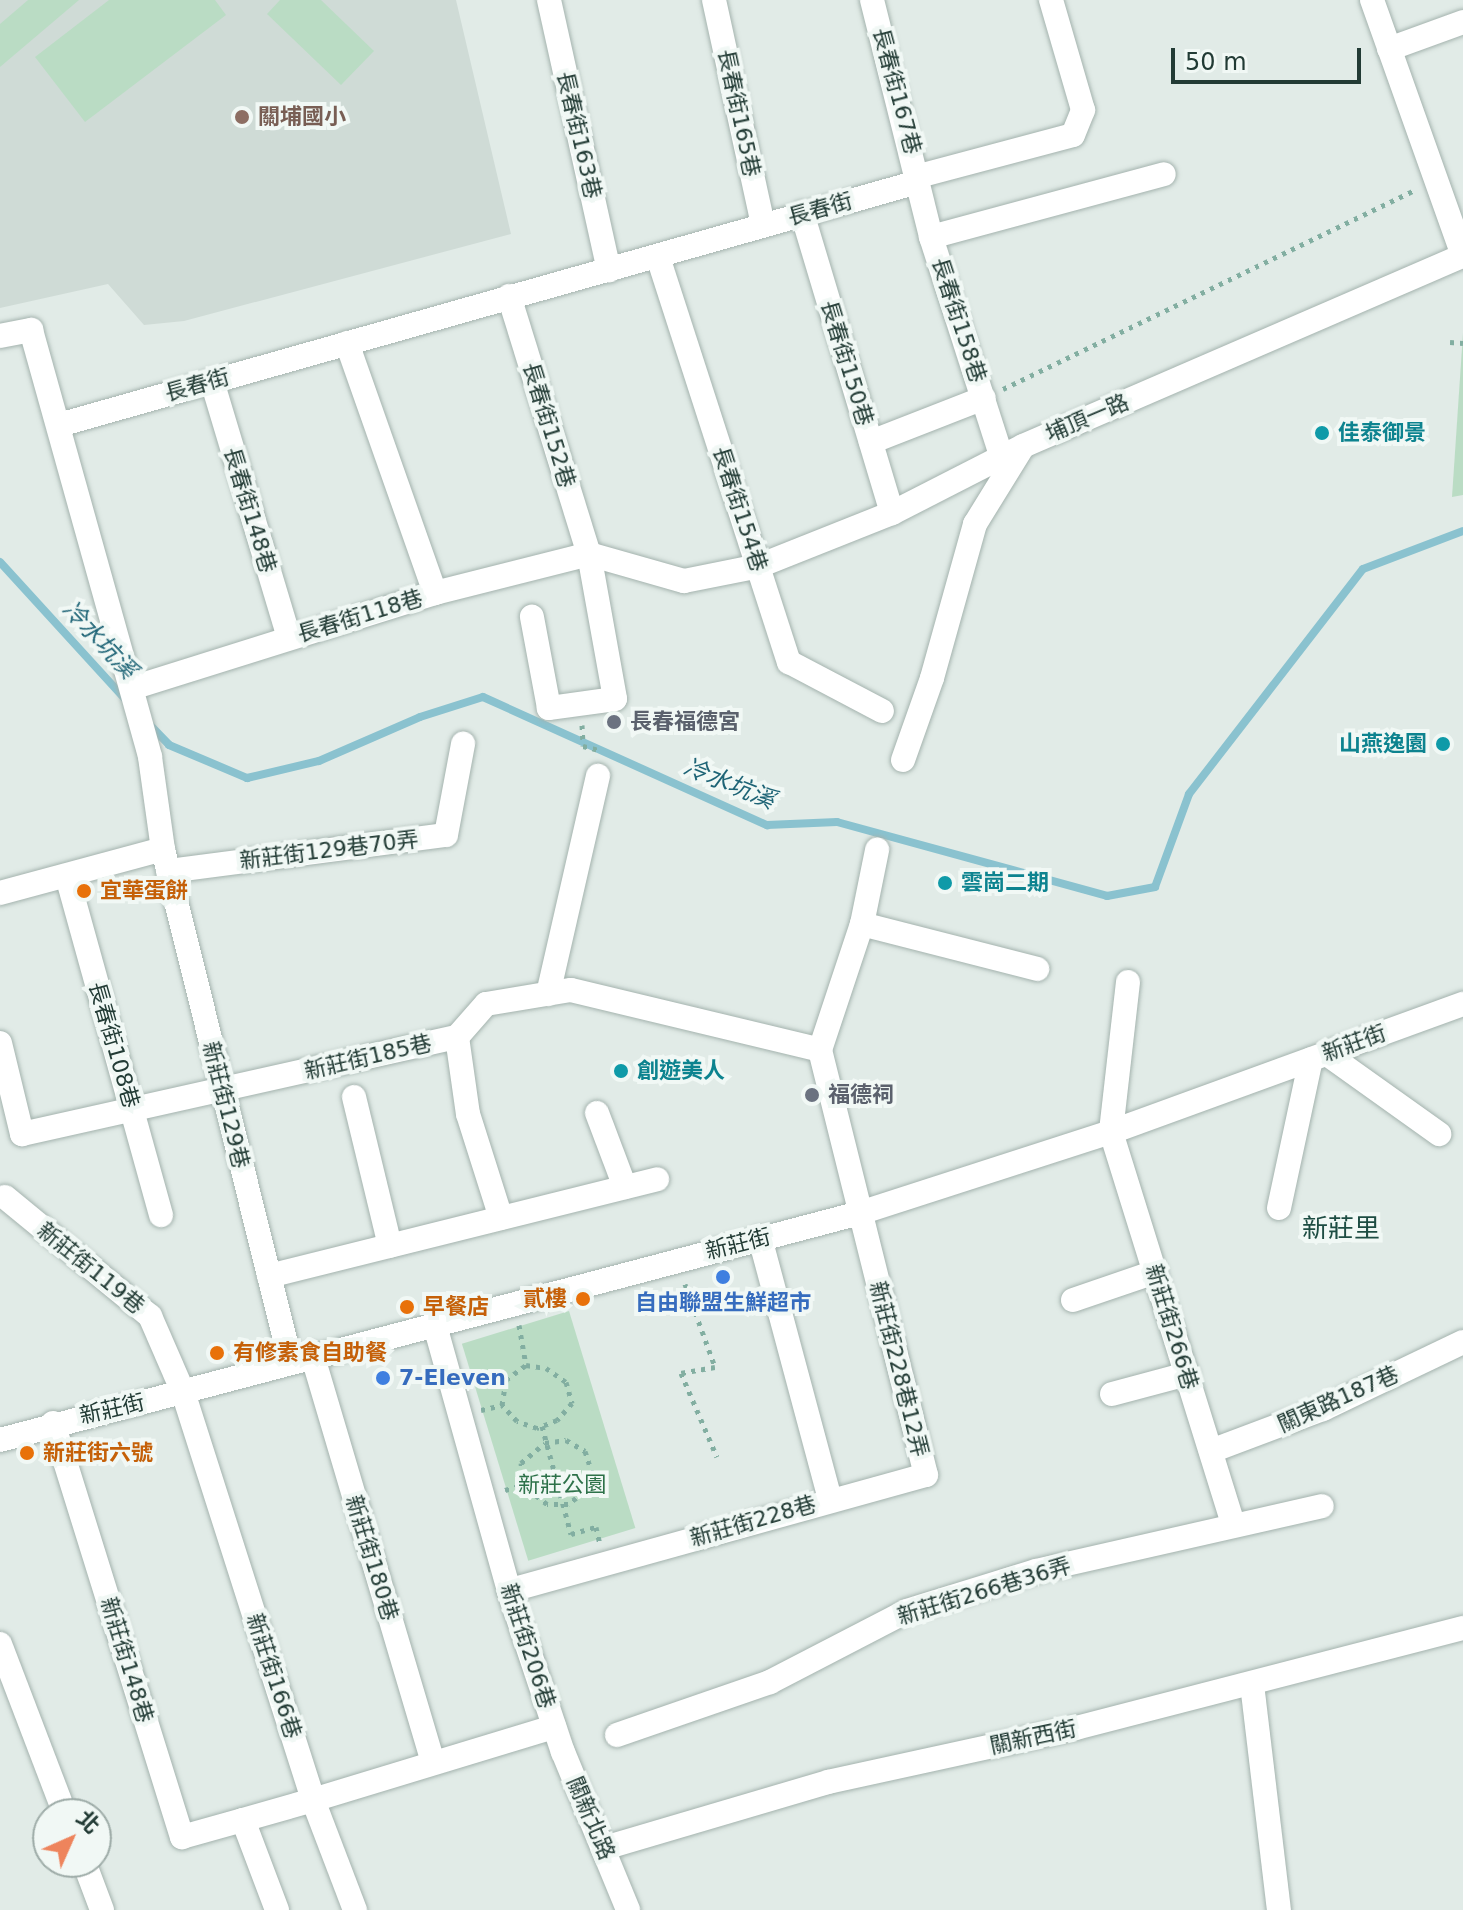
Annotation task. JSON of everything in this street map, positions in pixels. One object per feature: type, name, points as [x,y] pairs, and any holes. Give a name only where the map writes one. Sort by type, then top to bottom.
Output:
[{"type":"street","name":"長春街163巷","points":[[549,0],[609,270]]},
{"type":"street","name":"長春街165巷","points":[[714,0],[763,225]]},
{"type":"street","name":"長春街167巷","points":[[872,0],[919,179]]},
{"type":"street","name":"長春街","points":[[59,425],[509,296],[658,257],[1073,135],[1083,110],[1051,0]]},
{"type":"street","name":"埔頂一路","points":[[903,760],[932,678],[975,524],[1013,452],[1463,256],[1372,0]]},
{"type":"street","points":[[1389,49],[1463,22]]},
{"type":"street","points":[[931,237],[1164,174]]},
{"type":"street","name":"長春街158巷","points":[[919,179],[931,237],[984,398],[1013,452]]},
{"type":"street","name":"長春街150巷","points":[[802,213],[892,513]]},
{"type":"street","name":"長春街154巷","points":[[658,257],[789,662],[882,711]]},
{"type":"street","name":"長春街152巷","points":[[509,296],[589,554],[615,699],[549,708],[532,617]]},
{"type":"street","points":[[0,336],[31,330],[150,757],[166,860],[67,876],[0,893]]},
{"type":"street","points":[[347,343],[435,593]]},
{"type":"street","name":"長春街148巷","points":[[212,381],[289,638]]},
{"type":"street","points":[[871,442],[984,398]]},
{"type":"street","points":[[589,554],[684,581],[759,566],[892,513],[1013,452]]},
{"type":"street","name":"長春街118巷","points":[[132,688],[435,593],[589,554]]},
{"type":"street","name":"新莊街129巷70弄","points":[[166,860],[446,835],[463,744]]},
{"type":"street","points":[[548,994],[598,776]]},
{"type":"street","points":[[860,1213],[820,1050],[862,924],[877,850]]},
{"type":"street","name":"新莊街129巷","points":[[166,860],[269,1276],[301,1357]]},
{"type":"street","name":"長春街108巷","points":[[67,876],[161,1215]]},
{"type":"street","points":[[862,924],[1037,969]]},
{"type":"street","points":[[1111,1132],[1128,982]]},
{"type":"street","name":"新莊街185巷","points":[[0,1043],[22,1134],[457,1037],[486,1004],[571,990],[820,1050]]},
{"type":"street","name":"新莊街","points":[[0,1440],[301,1357],[860,1213],[1111,1132],[1463,1004]]},
{"type":"street","points":[[457,1037],[468,1114],[501,1218]]},
{"type":"street","points":[[1279,1208],[1319,1056],[1439,1134]]},
{"type":"street","points":[[354,1097],[390,1246]]},
{"type":"street","points":[[597,1113],[625,1187]]},
{"type":"street","name":"新莊街266巷","points":[[1111,1132],[1233,1523]]},
{"type":"street","points":[[269,1276],[657,1179]]},
{"type":"street","name":"新莊街119巷","points":[[5,1197],[150,1316],[183,1392]]},
{"type":"street","name":"新莊街228巷12弄","points":[[830,1499],[926,1475],[860,1213]]},
{"type":"street","name":"新莊街228巷","points":[[509,1591],[830,1499],[760,1238]]},
{"type":"street","points":[[1073,1300],[1155,1272]]},
{"type":"street","name":"新莊街206巷","points":[[313,1800],[554,1727],[509,1591],[434,1322]]},
{"type":"street","name":"關東路187巷","points":[[1211,1451],[1323,1409],[1463,1342]]},
{"type":"street","name":"新莊街180巷","points":[[301,1357],[433,1762]]},
{"type":"street","points":[[1112,1394],[1187,1374]]},
{"type":"street","name":"新莊街166巷","points":[[183,1392],[313,1800],[355,1910]]},
{"type":"street","name":"新莊街148巷","points":[[53,1423],[182,1837],[243,1820]]},
{"type":"street","name":"新莊街266巷36弄","points":[[617,1735],[770,1682],[907,1611],[1036,1571],[1233,1523],[1322,1506]]},
{"type":"street","name":"關新西街","points":[[604,1848],[828,1782],[1252,1684],[1463,1628]]},
{"type":"street","points":[[0,1644],[59,1798]]},
{"type":"street","points":[[1252,1684],[1279,1910]]},
{"type":"street","name":"關新北路","points":[[554,1727],[628,1910]]},
{"type":"street","points":[[277,1910],[243,1820],[313,1800]]},
{"type":"street","points":[[90,1878],[102,1910]]},
{"type":"path","points":[[984,398],[1418,188]]},
{"type":"path","points":[[1450,342],[1463,343]]},
{"type":"path","points":[[676,1260],[715,1367],[681,1373],[717,1457]]},
{"type":"path","points":[[516,1313],[526,1365]]},
{"type":"path","points":[[526,1365],[546,1368],[566,1382],[572,1403],[557,1420],[542,1426],[517,1421],[502,1405],[506,1380],[526,1365]]},
{"type":"path","points":[[480,1410],[502,1405]]},
{"type":"path","points":[[542,1426],[560,1504],[571,1534],[596,1527],[601,1551]]},
{"type":"path","points":[[566,1440],[585,1451],[592,1472],[584,1492],[560,1504],[547,1504],[523,1485],[521,1463],[545,1443],[566,1440]]},
{"type":"path","points":[[500,1491],[523,1485]]},
{"type":"shaded area","name":"關埔國小","points":[[0,0],[456,0],[511,234],[184,321],[144,325],[108,284],[0,308]]},
{"type":"green space","points":[[28,0],[79,0],[0,67],[0,24]]},
{"type":"green space","points":[[109,0],[215,0],[226,15],[85,122],[35,57]]},
{"type":"green space","points":[[280,0],[321,0],[374,51],[341,85],[267,14]]},
{"type":"green space","points":[[1463,333],[1463,495],[1452,497]]},
{"type":"green space","name":"新莊公園","points":[[569,1311],[635,1528],[528,1561],[462,1344]]},
{"type":"waterway","name":"冷水坑溪","points":[[149,724],[169,745],[247,778],[319,761],[420,717],[483,697],[767,825],[837,822],[1107,896],[1155,887],[1189,794],[1363,569],[1463,531]]},
{"type":"waterway","name":"冷水坑溪","points":[[0,562],[126,700]]},
{"type":"place","name":"關埔國小","points":[[242,117]]},
{"type":"place","name":"佳泰御景","points":[[1322,433]]},
{"type":"place","name":"長春福德宮","points":[[614,722]]},
{"type":"place","name":"山燕逸園","points":[[1443,744]]},
{"type":"place","name":"雲崗二期","points":[[945,883]]},
{"type":"place","name":"宜華蛋餅","points":[[84,891]]},
{"type":"place","name":"創遊美人","points":[[621,1071]]},
{"type":"place","name":"福德祠","points":[[812,1095]]},
{"type":"place","name":"自由聯盟生鮮超市","points":[[723,1277]]},
{"type":"place","name":"貳樓","points":[[583,1299]]},
{"type":"place","name":"早餐店","points":[[407,1307]]},
{"type":"place","name":"有修素食自助餐","points":[[217,1353]]},
{"type":"place","name":"7-Eleven","points":[[383,1378]]},
{"type":"place","name":"新莊街六號","points":[[27,1453]]},
{"type":"district","name":"新莊里","points":[[1341,1229]]}]
